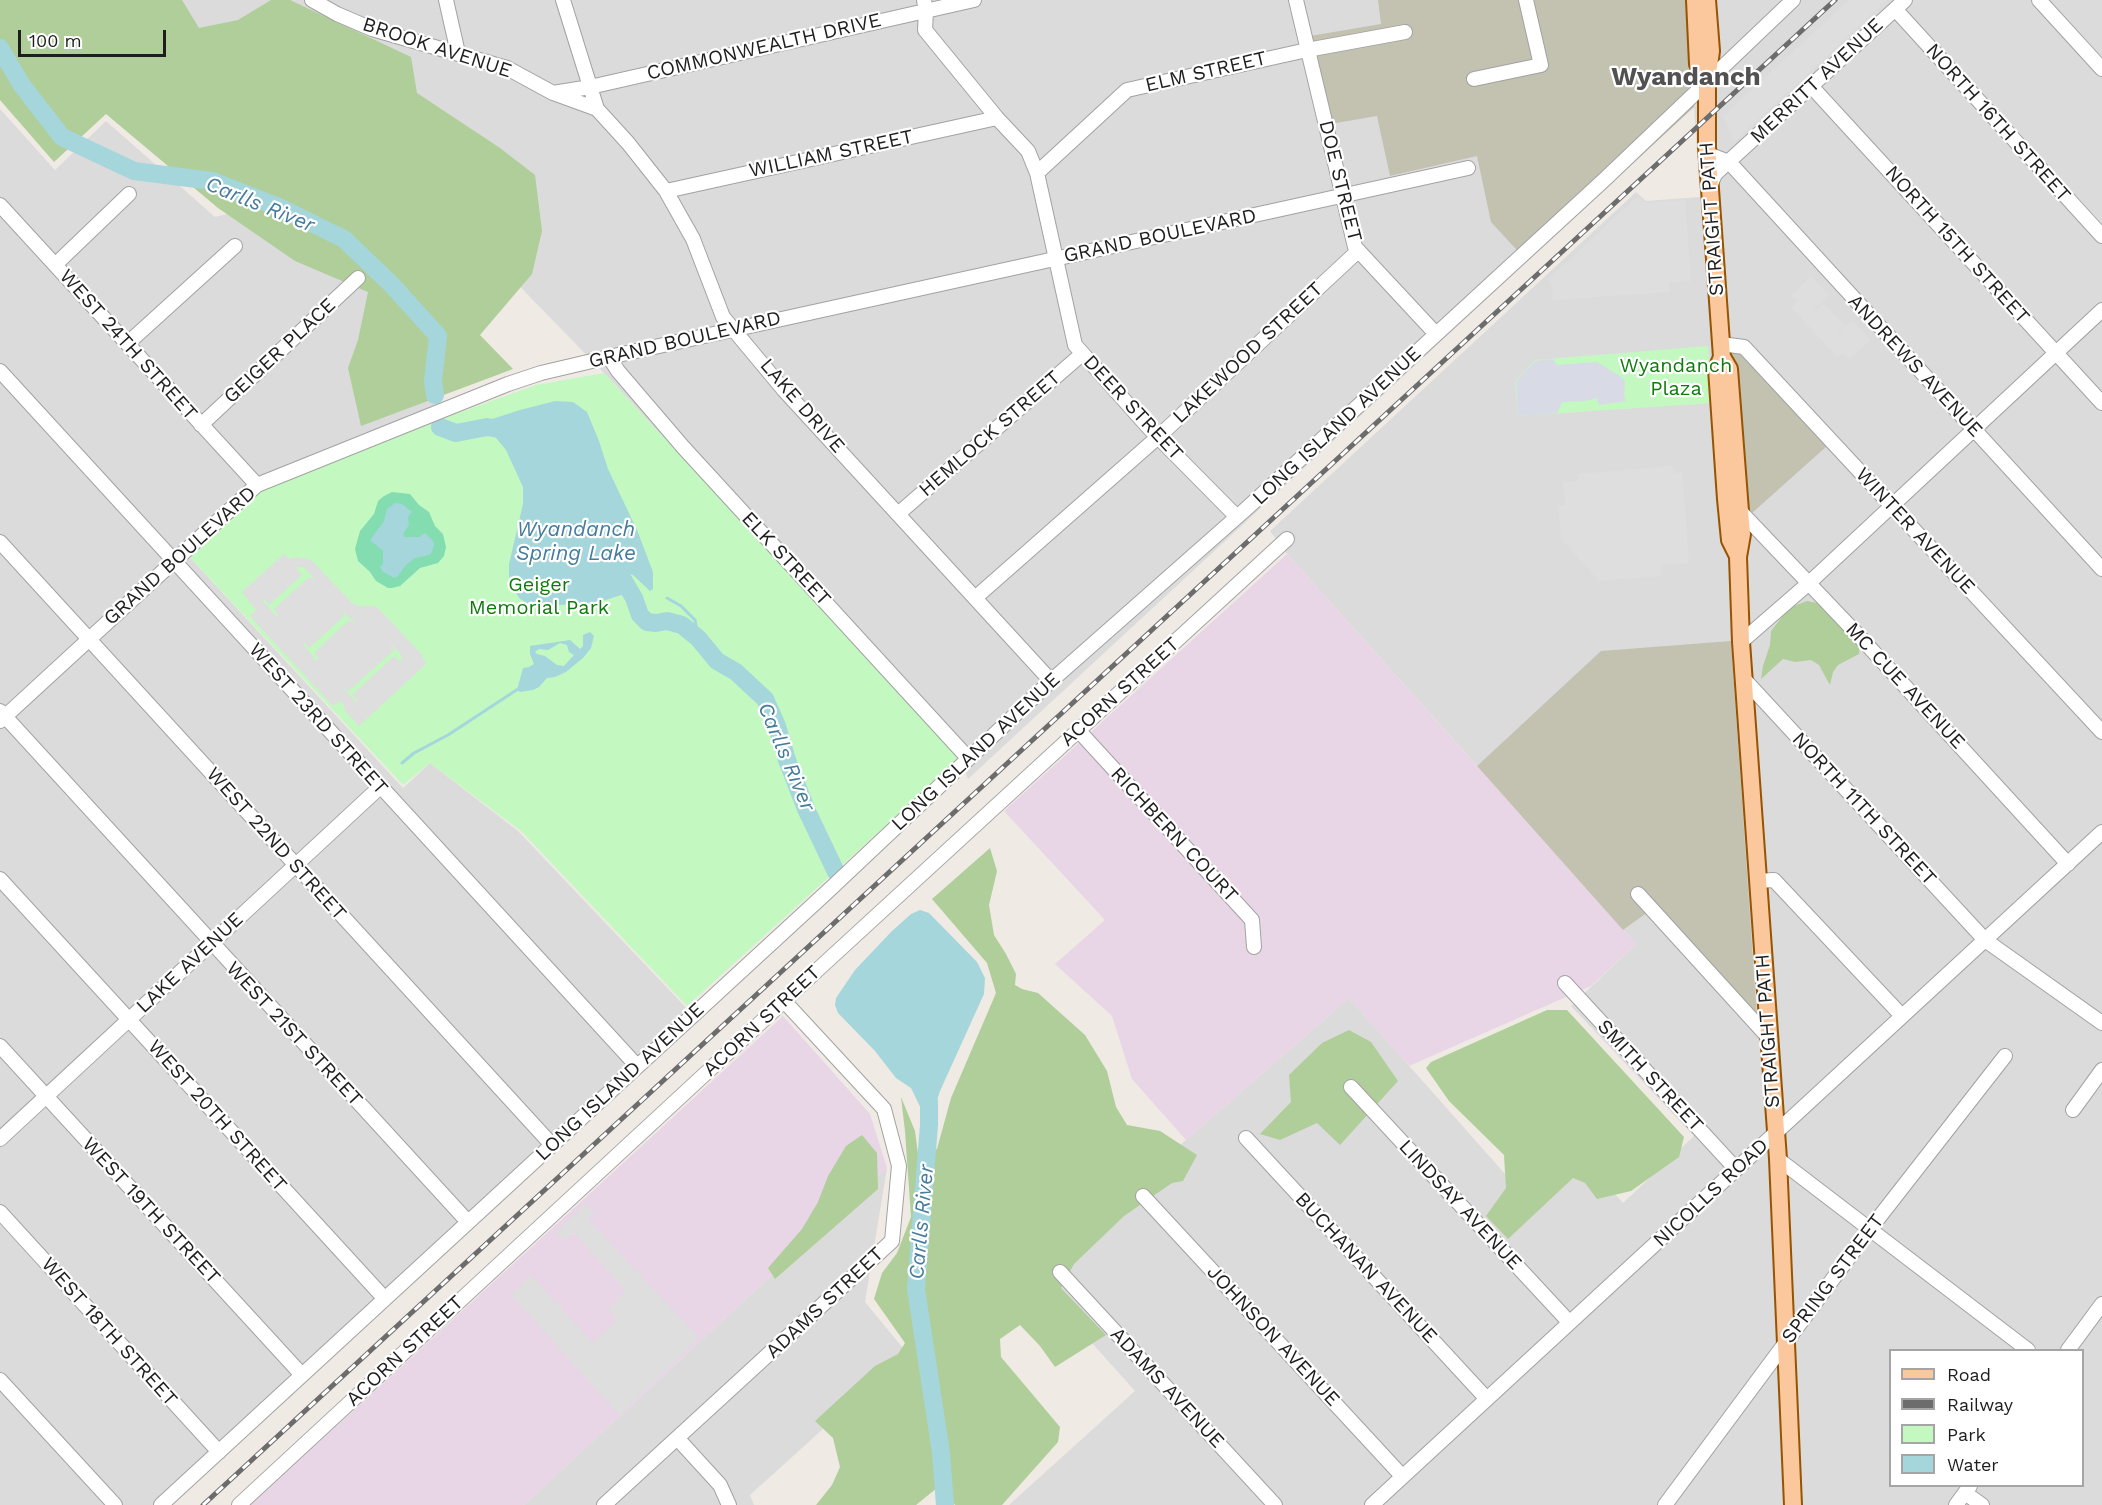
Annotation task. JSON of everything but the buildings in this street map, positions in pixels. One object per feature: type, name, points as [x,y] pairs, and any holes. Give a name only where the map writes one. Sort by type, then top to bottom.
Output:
[{"type":"main road","name":"STRAIGHT PATH","points":[[1695,0],[1698,64],[1707,81]]},
{"type":"main road","name":"STRAIGHT PATH","points":[[1707,0],[1711,51],[1707,81],[1708,154],[1721,351],[1717,369],[1730,540],[1738,557]]},
{"type":"main road","name":"STRAIGHT PATH","points":[[1721,351],[1729,369],[1742,534],[1738,557],[1741,642],[1778,1159],[1793,1505]]},
{"type":"street","name":"BROOK AVENUE","points":[[312,0],[372,29],[507,68],[554,93],[597,109]]},
{"type":"street","points":[[446,0],[458,53]]},
{"type":"street","name":"LAKE DRIVE","points":[[563,0],[597,109],[628,143],[666,191],[693,238],[723,317],[783,389],[1052,681]]},
{"type":"street","name":"COMMONWEALTH DRIVE","points":[[554,93],[590,87],[925,5],[974,0]]},
{"type":"street","name":"DOE STREET","points":[[1296,0],[1354,247],[1436,334]]},
{"type":"street","points":[[1474,80],[1541,65],[1526,0]]},
{"type":"street","name":"LONG ISLAND AVENUE","points":[[161,1505],[968,758],[1237,517],[1604,180],[1792,0]]},
{"type":"street","points":[[2039,0],[2102,69]]},
{"type":"street","name":"DEER STREET","points":[[925,5],[925,30],[997,118],[1028,151],[1037,173],[1074,341],[1082,354],[1158,437],[1237,517]]},
{"type":"street","name":"MERRITT AVENUE","points":[[1710,186],[1715,174],[1900,5]]},
{"type":"street","name":"NORTH 16TH STREET","points":[[1900,5],[2102,236]]},
{"type":"street","name":"ELM STREET","points":[[1037,173],[1127,90],[1307,50],[1405,32]]},
{"type":"street","name":"NORTH 15TH STREET","points":[[1811,86],[2102,403]]},
{"type":"street","name":"WILLIAM STREET","points":[[666,191],[997,118]]},
{"type":"street","points":[[1708,154],[1729,162]]},
{"type":"street","name":"ANDREWS AVENUE","points":[[1729,162],[2102,569]]},
{"type":"street","name":"GRAND BOULEVARD","points":[[2,716],[257,485],[508,384],[548,371],[609,357],[1468,168]]},
{"type":"street","points":[[55,264],[129,194]]},
{"type":"street","name":"WEST 24TH STREET","points":[[2,211],[55,264],[257,485]]},
{"type":"street","points":[[128,343],[235,246]]},
{"type":"street","name":"LAKEWOOD STREET","points":[[975,598],[1158,437],[1358,251]]},
{"type":"street","name":"GEIGER PLACE","points":[[201,425],[358,278]]},
{"type":"street","points":[[1741,642],[1809,583],[2102,310]]},
{"type":"street","name":"WINTER AVENUE","points":[[1721,351],[1744,347],[2102,732]]},
{"type":"street","name":"HEMLOCK STREET","points":[[898,514],[1082,354]]},
{"type":"street","name":"ELK STREET","points":[[609,357],[618,371],[683,447],[968,758]]},
{"type":"street","name":"WEST 23RD STREET","points":[[0,370],[637,1066]]},
{"type":"street","name":"MC CUE AVENUE","points":[[1740,511],[2068,864]]},
{"type":"street","name":"ACORN STREET","points":[[239,1505],[1287,539]]},
{"type":"street","name":"WEST 22ND STREET","points":[[0,542],[552,1145]]},
{"type":"street","name":"NORTH 11TH STREET","points":[[1743,678],[1985,940],[2102,1023]]},
{"type":"street","name":"WEST 21ST STREET","points":[[2,716],[468,1222]]},
{"type":"street","name":"RICHBERN COURT","points":[[1078,730],[1252,920],[1254,947]]},
{"type":"street","name":"LAKE AVENUE","points":[[0,1139],[380,787]]},
{"type":"street","name":"NICOLLS ROAD","points":[[1372,1505],[2102,832]]},
{"type":"street","name":"WEST 20TH STREET","points":[[0,879],[385,1299]]},
{"type":"street","points":[[1758,880],[1774,880],[1902,1016]]},
{"type":"street","points":[[1638,894],[1769,1038]]},
{"type":"street","name":"SMITH STREET","points":[[1565,983],[1736,1169]]},
{"type":"street","name":"ADAMS STREET","points":[[604,1505],[892,1241],[899,1166],[884,1109],[784,1001]]},
{"type":"street","name":"WEST 19TH STREET","points":[[0,1046],[302,1375]]},
{"type":"street","name":"SPRING STREET","points":[[1665,1505],[1870,1229],[2005,1056]]},
{"type":"street","points":[[2073,1110],[2102,1070]]},
{"type":"street","name":"LINDSAY AVENUE","points":[[1351,1087],[1569,1322]]},
{"type":"street","name":"BUCHANAN AVENUE","points":[[1246,1138],[1486,1398]]},
{"type":"street","points":[[1778,1159],[2027,1349]]},
{"type":"street","name":"JOHNSON AVENUE","points":[[1143,1196],[1402,1476]]},
{"type":"street","name":"WEST 18TH STREET","points":[[0,1212],[219,1452]]},
{"type":"street","name":"ADAMS AVENUE","points":[[1060,1272],[1275,1505]]},
{"type":"street","points":[[2069,1349],[2102,1304]]},
{"type":"street","points":[[0,1380],[115,1505]]},
{"type":"street","points":[[678,1438],[720,1485],[729,1505]]},
{"type":"street","points":[[1956,1505],[1967,1489],[1982,1505]]},
{"type":"shaded area","points":[[147,0],[2102,0],[2102,1505],[1009,1505],[1135,1391],[1031,1275],[1349,998],[1529,1201],[1578,1154],[1623,1203],[1694,1136],[1571,1006],[1636,944],[1623,930],[1658,905],[1756,1016],[1601,652],[1477,766],[1287,554],[1270,531],[1636,192],[1646,201],[1700,197],[1694,107],[968,779],[960,758],[604,373],[497,263],[208,68]]},
{"type":"shaded area","points":[[1378,0],[1688,0],[1694,107],[1527,261],[1491,222],[1477,156],[1390,176],[1377,116],[1330,124],[1310,36],[1381,24]]},
{"type":"shaded area","points":[[1849,0],[1887,0],[1734,142],[1723,116]]},
{"type":"shaded area","points":[[0,109],[55,170],[106,121],[215,217],[327,189],[475,292],[434,413],[184,551],[403,788],[430,763],[518,831],[693,1015],[161,1505],[0,1505]]},
{"type":"shaded area","points":[[1638,196],[1645,203],[1685,200],[1691,281],[1669,282],[1669,292],[1553,300],[1552,285],[1547,280]]},
{"type":"shaded area","points":[[1811,276],[1829,295],[1817,307],[1811,302],[1817,309],[1824,304],[1844,325],[1838,331],[1844,338],[1839,331],[1852,320],[1871,340],[1849,360],[1843,353],[1837,357],[1791,307],[1797,302],[1791,295]]},
{"type":"shaded area","points":[[1731,350],[1742,353],[1827,446],[1752,513],[1742,504]]},
{"type":"shaded area","points":[[1553,359],[1557,365],[1597,362],[1623,378],[1626,401],[1600,405],[1596,398],[1586,401],[1562,402],[1557,413],[1518,416],[1516,382],[1535,361]]},
{"type":"shaded area","points":[[1673,466],[1674,473],[1682,472],[1689,563],[1661,565],[1661,576],[1599,581],[1561,539],[1558,506],[1565,505],[1563,482],[1578,481],[1578,474]]},
{"type":"shaded area","points":[[284,554],[289,559],[297,557],[311,560],[352,603],[358,606],[374,606],[380,610],[427,663],[359,726],[345,711],[340,701],[333,706],[250,616],[256,610],[242,592]],"holes":[[[298,567],[304,567],[316,581],[309,577],[274,609],[278,615],[276,616],[262,600],[269,605],[302,575]],[[341,609],[356,625],[349,620],[314,653],[319,659],[316,660],[303,644],[305,643],[309,648],[345,615]],[[389,643],[400,653],[402,660],[399,661],[394,656],[352,695],[358,701],[356,702],[342,686],[349,691],[394,650]]]},
{"type":"shaded area","points":[[1287,554],[1636,944],[1591,986],[1409,1066],[1349,998],[1186,1140],[1132,1079],[1112,1016],[1055,964],[1105,920],[1004,811]]},
{"type":"shaded area","points":[[1731,641],[1757,1017],[1658,905],[1623,930],[1477,766],[1601,651]]},
{"type":"shaded area","points":[[783,1016],[870,1114],[887,1168],[524,1505],[251,1505]]},
{"type":"shaded area","points":[[887,1168],[865,1302],[907,1353],[750,1495],[754,1505],[524,1505]]},
{"type":"shaded area","points":[[586,1204],[594,1213],[588,1219],[699,1338],[619,1415],[511,1295],[531,1275],[593,1343],[617,1320],[608,1309],[624,1293],[624,1289],[574,1233],[564,1240],[556,1232]]},
{"type":"green space","points":[[0,0],[182,0],[199,28],[238,20],[271,0],[290,0],[411,57],[417,93],[500,148],[535,175],[542,231],[532,274],[480,335],[513,369],[361,426],[348,368],[358,340],[368,292],[295,261],[218,208],[106,114],[54,162],[0,100]]},
{"type":"green space","name":"Wyandanch Plaza","points":[[1708,346],[1712,403],[1518,416],[1515,382],[1535,360]]},
{"type":"green space","name":"Geiger Memorial Park","points":[[604,373],[960,758],[687,1006],[521,831],[430,763],[403,785],[184,551],[257,485],[536,385]]},
{"type":"green space","points":[[392,492],[410,494],[429,512],[435,526],[443,534],[446,547],[444,556],[438,563],[420,568],[400,586],[388,588],[376,581],[358,561],[355,549],[360,531],[374,514],[378,501]]},
{"type":"green space","points":[[1807,601],[1817,603],[1828,611],[1860,647],[1859,654],[1838,665],[1833,672],[1830,685],[1819,665],[1811,660],[1795,662],[1783,659],[1761,679],[1770,645],[1771,631],[1789,608]]},
{"type":"green space","points":[[990,848],[997,871],[989,905],[994,935],[1016,974],[1015,985],[1038,993],[1085,1035],[1107,1071],[1116,1107],[1127,1125],[1160,1131],[1197,1155],[1183,1181],[1172,1183],[1124,1216],[1074,1264],[1061,1288],[1106,1335],[1055,1367],[1040,1346],[1020,1325],[1000,1339],[1001,1357],[1060,1427],[1058,1442],[1002,1505],[955,1505],[948,1493],[948,1483],[937,1488],[916,1505],[816,1505],[832,1485],[840,1467],[833,1438],[815,1421],[875,1366],[898,1354],[905,1343],[874,1299],[882,1273],[897,1253],[911,1217],[901,1097],[915,1131],[918,1154],[937,1149],[951,1098],[996,993],[987,963],[932,899]]},
{"type":"green space","points":[[1547,1010],[1567,1010],[1684,1137],[1679,1157],[1631,1191],[1597,1199],[1585,1183],[1573,1178],[1508,1239],[1486,1216],[1506,1188],[1504,1155],[1449,1101],[1426,1068],[1431,1062]]},
{"type":"green space","points":[[1349,1030],[1371,1042],[1398,1081],[1340,1145],[1317,1123],[1280,1140],[1260,1134],[1291,1102],[1289,1075],[1322,1043]]},
{"type":"green space","points":[[862,1135],[877,1153],[878,1189],[775,1279],[768,1268],[802,1229],[818,1202],[828,1176],[846,1146]]},
{"type":"water","name":"Wyandanch Spring Lake","points":[[555,401],[573,402],[587,412],[608,469],[637,530],[653,572],[653,589],[650,591],[633,575],[628,574],[624,578],[636,593],[634,598],[621,595],[588,603],[534,607],[520,599],[512,587],[509,564],[523,504],[523,487],[506,450],[487,427],[489,420]]},
{"type":"water","points":[[395,503],[402,504],[412,512],[408,517],[409,525],[403,534],[405,537],[419,537],[425,533],[434,545],[429,555],[415,558],[394,578],[382,571],[380,567],[383,564],[383,551],[370,540],[384,521],[387,509]]},
{"type":"water","points":[[590,632],[594,636],[591,648],[583,658],[566,672],[547,678],[533,690],[520,692],[517,690],[523,668],[534,664],[530,646],[570,640],[580,649],[583,646],[583,635]],"holes":[[[560,643],[567,645],[569,652],[574,655],[564,666],[557,665],[535,652],[539,649],[548,650]]]},
{"type":"water","points":[[920,910],[929,913],[977,962],[985,978],[984,994],[940,1091],[929,1125],[911,1088],[896,1078],[875,1051],[838,1013],[835,1005],[836,998],[855,970],[892,931],[911,914]]},
{"type":"waterway","name":"Carlls River","points":[[0,48],[21,84],[62,137],[134,171],[212,181],[281,208],[344,239],[392,285],[438,336],[433,381],[435,395]]},
{"type":"waterway","name":"Carlls River","points":[[440,427],[456,433],[487,427],[510,431]]},
{"type":"waterway","name":"Carlls River","points":[[621,576],[634,598],[640,615],[647,622],[667,621],[682,625],[698,638],[717,661],[736,672],[765,699],[777,726],[806,809],[836,872]]},
{"type":"waterway","points":[[667,598],[681,606],[695,620],[698,638]]},
{"type":"waterway","points":[[402,763],[414,753],[448,735],[518,689]]},
{"type":"waterway","name":"Carlls River","points":[[929,1102],[916,1289],[941,1453],[945,1505]]},
{"type":"railway","points":[[203,1505],[1835,0]]},
{"type":"district","name":"Wyandanch","points":[[1686,77]]}]
